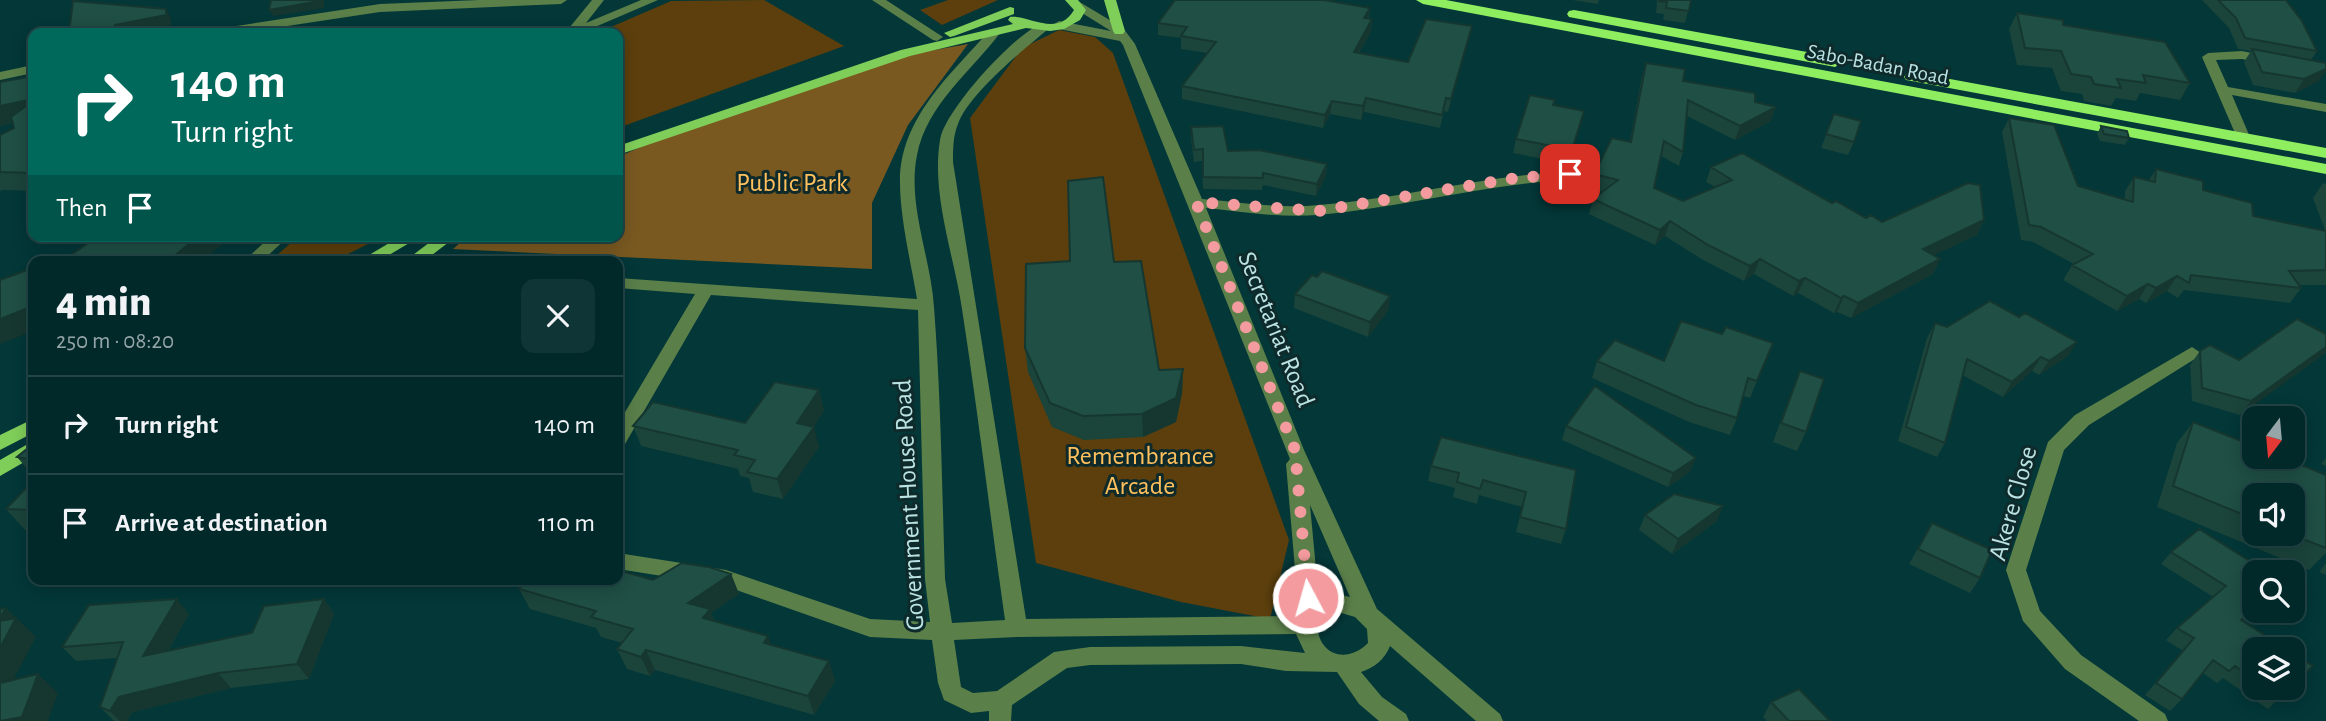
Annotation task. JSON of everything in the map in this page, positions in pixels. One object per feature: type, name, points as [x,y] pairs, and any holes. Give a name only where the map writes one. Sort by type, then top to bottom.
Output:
[{"type":"highway","name":"Sabo-Badan Road","points":[[1423,0],[1527,13],[2326,153]]},
{"type":"highway","name":"Sabo-Badan Road","points":[[1498,0],[1527,13],[2326,169]]},
{"type":"main road","points":[[623,139],[937,37],[1010,11],[1021,0]]},
{"type":"main road","points":[[1110,0],[1112,14],[1121,34]]},
{"type":"main road","points":[[623,149],[906,53],[994,33],[1042,26],[1079,15],[1075,2]]},
{"type":"main road","points":[[1010,11],[1011,17],[1042,26]]},
{"type":"main road","points":[[376,256],[402,242]]},
{"type":"main road","points":[[420,256],[440,242]]},
{"type":"main road","points":[[0,443],[28,428]]},
{"type":"main road","points":[[0,469],[28,451]]},
{"type":"street","points":[[250,28],[380,8],[561,0]]},
{"type":"street","points":[[575,28],[598,0]]},
{"type":"street","points":[[583,28],[652,0]]},
{"type":"street","points":[[878,0],[937,37]]},
{"type":"street","points":[[1075,2],[1121,34]]},
{"type":"street","points":[[1017,628],[969,303],[946,173],[946,146],[951,123],[966,101],[1042,26],[1121,34]]},
{"type":"street","name":"Government House Road","points":[[994,33],[934,102],[919,127],[910,154],[907,183],[926,305],[935,579],[949,683],[953,693],[971,703],[1001,710],[1062,659],[1241,655],[1286,662],[1337,664]]},
{"type":"street","name":"Secretariat Road","points":[[1121,34],[1132,52],[1196,202],[1295,450],[1371,617]]},
{"type":"street","points":[[2244,137],[2208,57],[2242,55],[2290,64]]},
{"type":"street","points":[[0,76],[28,70]]},
{"type":"street","points":[[2224,90],[2326,108]]},
{"type":"street","points":[[1196,202],[1318,211],[1516,178],[1552,174],[1588,175]]},
{"type":"street","points":[[258,256],[274,242]]},
{"type":"street","points":[[623,283],[926,305]]},
{"type":"street","points":[[623,431],[708,288]]},
{"type":"street","name":"Akere Close","points":[[2157,721],[2073,662],[2031,615],[2016,570],[2055,447],[2082,420],[2192,353]]},
{"type":"street","name":"Secretariat Road","points":[[1295,450],[1308,620]]},
{"type":"street","points":[[623,562],[726,578],[870,628],[943,632],[1308,620]]},
{"type":"street","points":[[1398,721],[1381,712],[1337,664],[1310,647],[1306,636],[1308,620],[1317,609],[1337,603],[1358,607],[1492,721]]},
{"type":"street","points":[[1337,664],[1355,664],[1374,655],[1381,638],[1371,617]]},
{"type":"green space","name":"Public Park","points":[[764,0],[844,46],[623,126],[623,28],[609,28],[671,1]]},
{"type":"green space","points":[[948,0],[998,0],[942,25],[920,10]]},
{"type":"green space","name":"Remembrance Arcade","points":[[1059,30],[1095,37],[1113,53],[1289,540],[1270,619],[1181,602],[1036,563],[970,118],[1022,48]]},
{"type":"green space","name":"Public Park","points":[[968,44],[908,125],[872,203],[872,269],[453,249],[461,242],[623,242],[623,155],[901,56]]},
{"type":"green space","points":[[292,242],[372,242],[344,256],[276,256]]},
{"type":"building","points":[[271,0],[320,0],[320,1],[269,10]]},
{"type":"building","points":[[1175,0],[1324,0],[1370,8],[1364,18],[1372,19],[1354,52],[1408,62],[1426,19],[1472,26],[1451,99],[1446,98],[1442,115],[1366,98],[1363,106],[1332,101],[1325,115],[1182,86],[1216,42],[1181,36],[1187,27],[1158,23]]},
{"type":"building","points":[[1659,0],[1691,0],[1689,11],[1666,8],[1667,2]]},
{"type":"building","points":[[2218,0],[2286,0],[2302,21],[2317,51],[2245,38],[2236,18]]},
{"type":"building","points":[[73,1],[166,9],[166,15],[115,25],[115,28],[70,28]]},
{"type":"building","points":[[2017,13],[2063,20],[2063,25],[2165,42],[2190,83],[2143,75],[2146,83],[2117,79],[2121,88],[2094,84],[2091,77],[2071,74],[2061,51],[2025,48]]},
{"type":"building","points":[[2252,49],[2326,63],[2326,69],[2304,79],[2262,72]]},
{"type":"building","points":[[1646,63],[1685,69],[1683,81],[1755,93],[1755,102],[1776,107],[1740,126],[1688,100],[1683,152],[1664,141],[1654,188],[1683,201],[1732,180],[1711,167],[1742,153],[1832,203],[1836,201],[1866,218],[1871,215],[1882,222],[1968,183],[1980,185],[1984,220],[1923,249],[1940,259],[1858,303],[1844,296],[1841,298],[1805,278],[1799,281],[1760,259],[1750,266],[1708,245],[1670,221],[1660,230],[1593,199],[1618,180],[1594,174],[1612,138],[1631,142]]},
{"type":"building","points":[[28,77],[28,100],[0,106],[0,82]]},
{"type":"building","points":[[1530,95],[1555,100],[1553,105],[1584,111],[1572,150],[1516,139]]},
{"type":"building","points":[[28,105],[28,173],[0,172],[0,135],[14,128],[11,117]]},
{"type":"building","points":[[1834,114],[1861,121],[1854,142],[1826,134]]},
{"type":"building","points":[[2009,118],[2054,125],[2078,186],[2133,202],[2134,177],[2155,182],[2156,169],[2203,181],[2203,190],[2252,203],[2253,216],[2326,231],[2326,270],[2289,271],[2301,288],[2191,275],[2189,283],[2177,276],[2156,288],[2148,284],[2127,296],[2072,265],[2093,254],[2041,227],[2029,225]]},
{"type":"building","points":[[1223,126],[1228,151],[1259,150],[1327,164],[1317,184],[1263,173],[1263,178],[1203,177],[1203,149],[1194,150],[1191,127]]},
{"type":"building","points":[[2101,126],[2127,131],[2129,138],[2104,134]]},
{"type":"building","points":[[1103,177],[1114,262],[1141,261],[1159,370],[1183,369],[1176,398],[1142,414],[1083,416],[1050,403],[1025,348],[1026,264],[1070,261],[1068,181]]},
{"type":"building","points":[[89,242],[192,242],[174,256],[71,255]]},
{"type":"building","points":[[28,270],[28,308],[0,319],[0,280]]},
{"type":"building","points":[[1322,271],[1390,296],[1370,322],[1295,294],[1312,275],[1317,277]]},
{"type":"building","points":[[1990,301],[2019,317],[2025,313],[2077,342],[2049,361],[2041,357],[2012,382],[1967,359],[1945,443],[1906,427],[1935,323],[1947,327]]},
{"type":"building","points":[[2297,319],[2326,334],[2326,347],[2251,401],[2202,388],[2200,351],[2210,345],[2239,360]]},
{"type":"building","points":[[1681,321],[1722,334],[1726,327],[1773,343],[1757,381],[1748,378],[1737,418],[1696,405],[1597,361],[1615,340],[1664,361]]},
{"type":"building","points":[[1800,371],[1824,379],[1806,432],[1781,423]]},
{"type":"building","points":[[775,382],[819,390],[797,423],[814,427],[777,479],[747,472],[755,460],[734,455],[738,450],[633,426],[653,402],[745,423]]},
{"type":"building","points":[[1595,386],[1696,458],[1673,473],[1566,426]]},
{"type":"building","points":[[2193,422],[2242,441],[2242,469],[2305,469],[2305,467],[2326,475],[2326,548],[2305,540],[2305,483],[2242,483],[2242,514],[2173,486]]},
{"type":"building","points":[[1441,437],[1576,470],[1566,529],[1520,517],[1526,492],[1483,480],[1480,489],[1457,482],[1459,473],[1431,466]]},
{"type":"building","points":[[28,448],[28,459],[17,457]]},
{"type":"building","points":[[28,486],[28,510],[6,509]]},
{"type":"building","points":[[1674,494],[1723,506],[1678,539],[1645,515]]},
{"type":"building","points":[[1932,523],[1992,550],[1980,578],[1918,549]]},
{"type":"building","points":[[2199,529],[2248,560],[2242,560],[2241,620],[2267,637],[2242,637],[2242,671],[2235,666],[2229,671],[2213,660],[2182,699],[2156,683],[2194,638],[2177,628],[2226,586],[2171,552]]},
{"type":"building","points":[[682,563],[731,574],[688,603],[710,609],[703,618],[768,636],[764,643],[829,661],[808,696],[646,650],[641,657],[617,649],[633,629],[591,617],[596,611],[519,589],[522,585],[623,585],[623,571],[653,580]]},
{"type":"building","points":[[177,599],[143,656],[252,633],[264,606],[324,599],[297,664],[218,673],[119,697],[110,711],[100,707],[123,642],[62,647],[89,605]]},
{"type":"building","points":[[16,618],[0,648],[0,621]]},
{"type":"building","points":[[2305,661],[2313,666],[2305,673]]},
{"type":"building","points":[[38,674],[22,717],[0,721],[0,683]]},
{"type":"building","points":[[1799,689],[1830,721],[1789,721],[1771,702]]},
{"type":"route","points":[[1308,598],[1295,450],[1196,202],[1318,211],[1516,178],[1570,174]]}]
